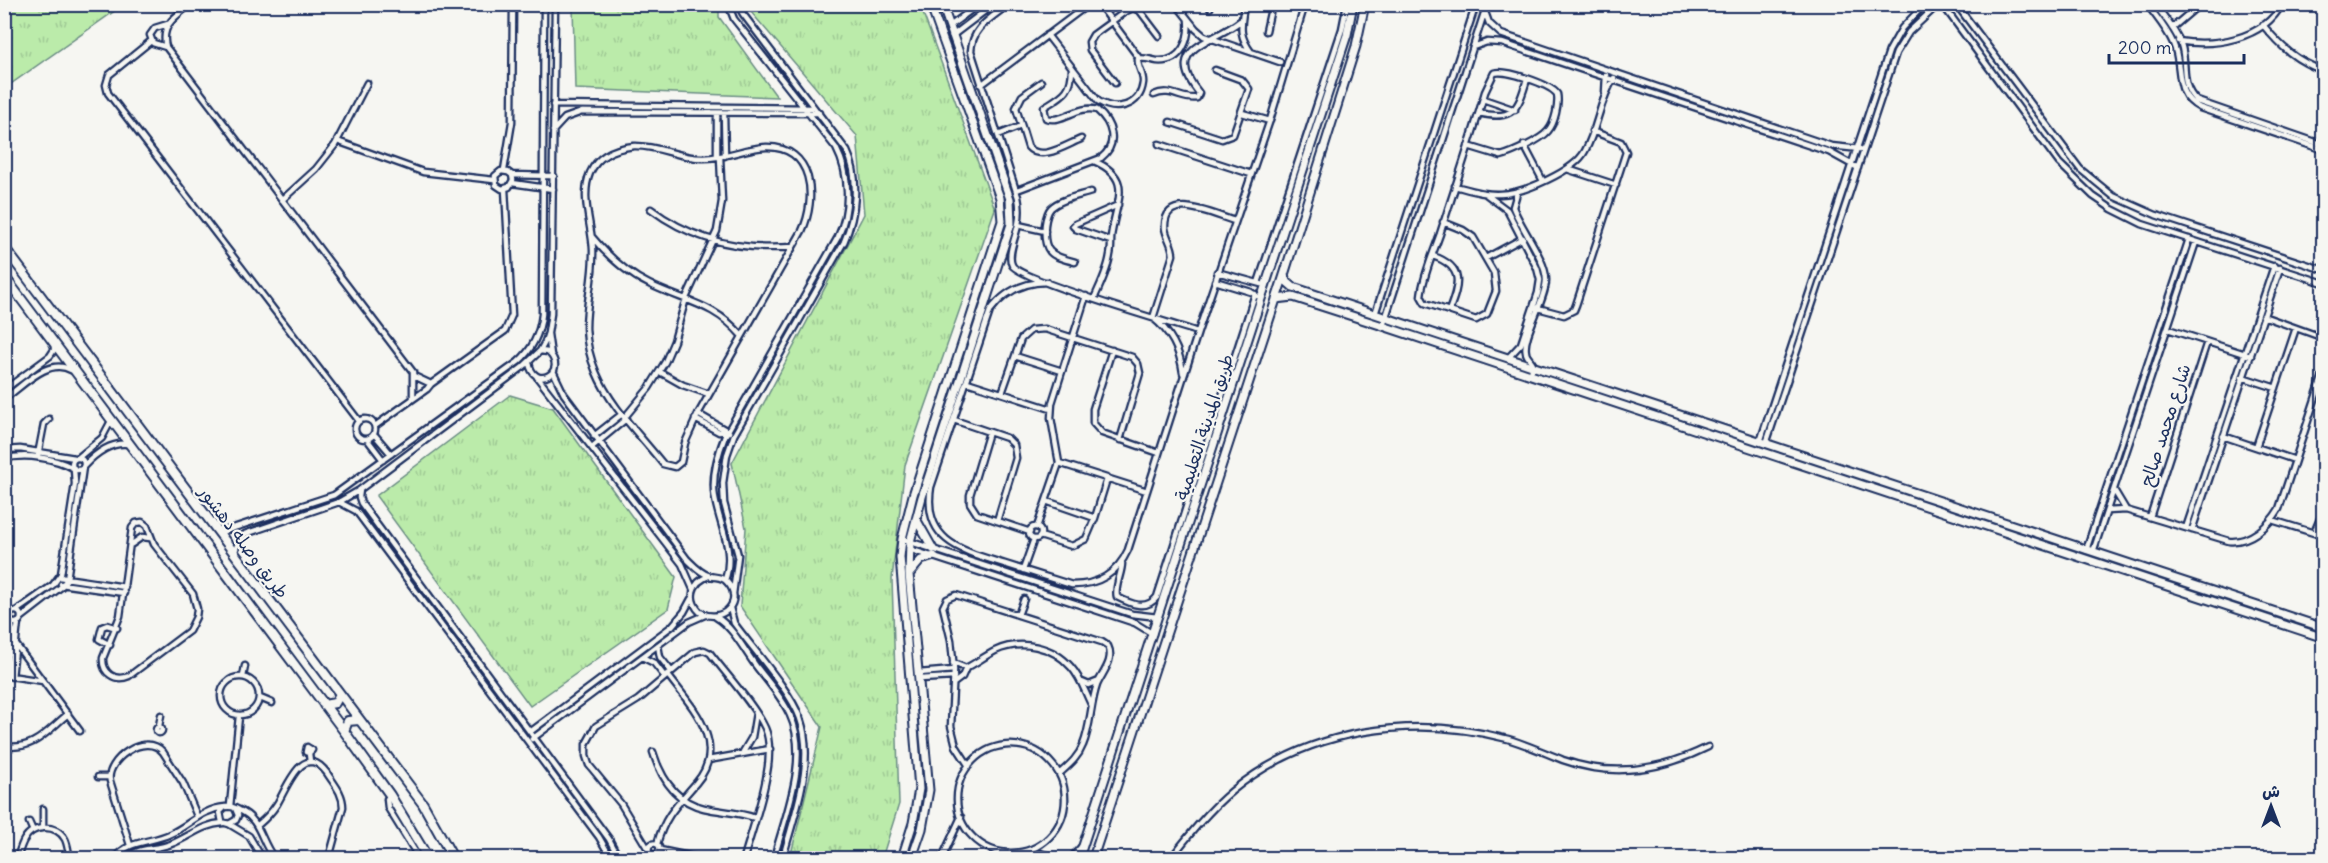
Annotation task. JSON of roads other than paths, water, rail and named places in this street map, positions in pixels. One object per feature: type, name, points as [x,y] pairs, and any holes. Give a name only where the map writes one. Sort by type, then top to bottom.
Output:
[{"type":"main road","name":"طريق وصله دهشور","points":[[4,247],[423,804],[453,858]]},
{"type":"main road","name":"طريق وصله دهشور","points":[[4,276],[344,731],[390,795],[428,858]]},
{"type":"main road","points":[[324,705],[335,703],[340,694]]},
{"type":"main road","points":[[344,731],[348,721],[359,720]]},
{"type":"street","points":[[166,47],[155,45],[151,41],[152,30],[168,24],[191,4]]},
{"type":"street","points":[[504,170],[512,122],[513,4]]},
{"type":"street","points":[[218,533],[318,502],[339,492],[518,362],[527,353],[539,332],[542,314],[544,4]]},
{"type":"street","points":[[234,554],[236,546],[245,534],[339,502],[360,490],[514,375],[540,351],[548,333],[551,314],[555,4]]},
{"type":"street","points":[[725,580],[729,550],[715,500],[713,484],[718,453],[728,431],[838,237],[843,223],[846,190],[843,166],[836,148],[734,19],[728,4]]},
{"type":"street","points":[[738,4],[743,14],[844,146],[853,167],[854,201],[851,224],[844,242],[734,435],[727,455],[723,483],[724,502],[738,555],[730,608],[734,623],[792,702],[804,730],[806,756],[804,776],[783,858]]},
{"type":"street","points":[[902,858],[913,823],[919,789],[902,601],[901,543],[913,495],[998,235],[1002,210],[995,184],[930,4]]},
{"type":"street","points":[[912,858],[922,829],[929,790],[909,574],[910,546],[916,519],[1007,238],[1011,209],[1005,182],[942,4]]},
{"type":"street","points":[[950,26],[979,4]]},
{"type":"street","points":[[944,42],[994,4]]},
{"type":"street","points":[[1009,4],[978,28],[973,38],[971,55],[1017,190],[1018,225],[1011,257],[1012,265],[1020,273],[1198,332]]},
{"type":"street","points":[[981,85],[1089,4]]},
{"type":"street","points":[[1099,4],[1139,58],[1161,61],[1176,55],[1182,50],[1187,39],[1188,20]]},
{"type":"street","points":[[1176,4],[1200,33],[1280,62]]},
{"type":"street","points":[[1244,4],[1240,21],[1243,37],[1251,52]]},
{"type":"street","points":[[1266,31],[1272,4]]},
{"type":"street","points":[[1047,282],[1019,287],[990,311],[932,487],[930,507],[935,525],[946,541],[963,551],[1071,585],[1082,585],[1102,580],[1110,574],[1122,562],[1128,550],[1198,332],[1270,122],[1305,4]]},
{"type":"street","points":[[1258,283],[1342,29],[1347,4]]},
{"type":"street","name":"طريق المدينة التعليمية","points":[[1079,858],[1347,35],[1353,4]]},
{"type":"street","name":"طريق المدينة التعليمية","points":[[1093,858],[1284,275],[1356,46],[1365,4]]},
{"type":"street","points":[[1376,314],[1476,4]]},
{"type":"street","points":[[1383,326],[1487,4]]},
{"type":"street","points":[[1763,443],[1851,165],[1892,45],[1902,28],[1925,4]]},
{"type":"street","points":[[1763,443],[1899,47],[1913,27],[1940,4],[2059,163],[2092,196],[2142,224],[2324,283]]},
{"type":"street","points":[[1956,4],[2073,162],[2104,190],[2132,206],[2156,215],[2324,270]]},
{"type":"street","points":[[2147,4],[2180,41],[2185,61],[2181,80]]},
{"type":"street","points":[[2155,4],[2170,29],[2181,80],[2190,93],[2202,103],[2324,150]]},
{"type":"street","points":[[2170,29],[2200,4]]},
{"type":"street","points":[[2172,39],[2203,43],[2226,41],[2263,25],[2273,17],[2282,4]]},
{"type":"street","points":[[1115,83],[1090,51],[1089,45],[1093,35],[1128,9],[1136,9],[1159,36]]},
{"type":"street","points":[[1485,12],[1492,27],[1501,34],[1831,146],[1864,150]]},
{"type":"street","points":[[2164,17],[2171,20],[2182,19]]},
{"type":"street","points":[[1154,95],[1169,92],[1193,99],[1197,98],[1199,93],[1188,77],[1187,61],[1195,47],[1240,21]]},
{"type":"street","points":[[168,24],[164,35],[166,47],[414,376],[430,384]]},
{"type":"street","points":[[2263,25],[2292,57],[2324,71]]},
{"type":"street","points":[[1047,35],[1100,102],[1117,107],[1127,105],[1136,99],[1143,82],[1137,63],[1139,58]]},
{"type":"street","points":[[151,41],[108,75],[106,85],[108,93],[359,421]]},
{"type":"street","points":[[1473,47],[1487,42],[1502,42],[1829,152],[1858,168]]},
{"type":"street","points":[[1017,190],[1094,161],[1107,153],[1112,141],[1107,122],[1096,110],[1085,108],[1051,120],[1046,118],[1044,107],[1063,95],[1070,86],[1072,68]]},
{"type":"street","points":[[1170,122],[1226,139],[1233,135],[1249,92],[1247,84],[1215,70]]},
{"type":"street","points":[[1605,93],[1605,77],[1608,70]]},
{"type":"street","points":[[1443,222],[1468,233],[1494,273],[1497,285],[1487,314],[1476,320],[1425,303],[1421,296],[1443,222],[1490,78],[1497,72],[1503,71],[1552,88],[1557,94],[1558,102],[1550,129],[1524,145],[1501,156],[1468,146]]},
{"type":"street","points":[[1455,186],[1486,194],[1517,193],[1567,169],[1583,155],[1605,93],[1616,73]]},
{"type":"street","points":[[1479,113],[1499,117],[1515,110],[1527,79]]},
{"type":"street","points":[[1041,82],[1022,96],[1017,104],[1016,112],[1028,147],[1036,153],[1046,153],[1081,139]]},
{"type":"street","points":[[282,200],[316,169],[337,141],[367,83]]},
{"type":"street","points":[[1483,99],[1515,110]]},
{"type":"street","points":[[1096,110],[1100,102]]},
{"type":"street","points":[[554,105],[814,108]]},
{"type":"street","points":[[553,130],[565,118],[582,112],[819,113]]},
{"type":"street","points":[[592,447],[644,395],[660,372],[674,341],[686,298],[713,240],[722,201],[717,113]]},
{"type":"street","points":[[721,157],[724,113]]},
{"type":"street","points":[[1242,113],[1270,122]]},
{"type":"street","points":[[998,135],[1021,126]]},
{"type":"street","points":[[1536,308],[1564,315],[1574,310],[1616,185],[1626,148],[1622,142],[1592,131]]},
{"type":"street","points":[[2279,133],[2324,145]]},
{"type":"street","points":[[337,141],[423,172],[494,180]]},
{"type":"street","points":[[1159,144],[1251,174]]},
{"type":"street","points":[[1524,145],[1543,181]]},
{"type":"street","points":[[644,146],[694,158],[721,157],[772,148],[791,154],[802,164],[810,182],[811,203],[805,225],[698,414],[681,462],[670,468],[663,464],[624,416],[600,380],[587,342],[585,320],[592,268],[592,237],[586,189],[590,173],[599,159],[626,147],[644,146]]},
{"type":"street","points":[[1094,161],[1108,168],[1116,178],[1121,192],[1111,241],[1110,259],[1094,299]]},
{"type":"street","points":[[1567,169],[1616,185]]},
{"type":"street","points":[[504,170],[512,175],[554,176]]},
{"type":"street","points":[[504,170],[496,174],[494,180],[497,187],[505,189]]},
{"type":"street","points":[[512,175],[512,183]]},
{"type":"street","points":[[505,189],[512,183],[553,189]]},
{"type":"street","points":[[391,454],[374,434],[375,426],[505,331],[511,320],[505,189]]},
{"type":"street","points":[[1297,189],[1310,193]]},
{"type":"street","points":[[1075,262],[1049,252],[1045,243],[1046,216],[1054,206],[1091,192]]},
{"type":"street","points":[[1508,358],[1521,344],[1546,279],[1542,265],[1512,207],[1517,193]]},
{"type":"street","points":[[1486,194],[1507,210],[1539,274],[1540,287],[1526,346],[1532,370]]},
{"type":"street","points":[[1111,241],[1076,230],[1073,226],[1118,205]]},
{"type":"street","points":[[1153,318],[1173,255],[1173,247],[1165,227],[1172,210],[1183,206],[1235,221]]},
{"type":"street","points":[[651,209],[680,228],[713,240],[753,247],[793,247]]},
{"type":"street","points":[[1018,225],[1045,231]]},
{"type":"street","points":[[1486,258],[1528,236]]},
{"type":"street","points":[[592,237],[613,259],[637,278],[714,310],[742,336]]},
{"type":"street","points":[[2090,551],[2189,239]]},
{"type":"street","points":[[2090,551],[2107,511],[2196,242]]},
{"type":"street","points":[[1433,256],[1451,264],[1458,278],[1458,289],[1449,311]]},
{"type":"street","points":[[2186,528],[2274,266]]},
{"type":"street","points":[[2192,530],[2280,268]]},
{"type":"street","points":[[1218,272],[1258,283],[1267,283]]},
{"type":"street","points":[[1284,275],[1291,286],[1508,358],[1532,370],[1715,436],[2324,638]]},
{"type":"street","points":[[1215,281],[1255,294],[1260,302]]},
{"type":"street","points":[[1122,562],[1117,597],[1139,606],[1154,601],[1255,294]]},
{"type":"street","points":[[1037,527],[1059,463],[1051,408],[1086,296]]},
{"type":"street","points":[[1276,298],[1293,297],[1717,428],[2324,628]]},
{"type":"street","points":[[2257,315],[2324,338]]},
{"type":"street","points":[[1153,318],[1163,326],[1175,344],[1184,376]]},
{"type":"street","points":[[2256,447],[2296,328]]},
{"type":"street","points":[[1002,393],[1021,339],[1031,330],[1045,329],[1132,357],[1140,368],[1120,440]]},
{"type":"street","points":[[2168,329],[2251,356]]},
{"type":"street","points":[[537,377],[546,377],[553,371],[555,363],[551,355],[548,333]]},
{"type":"street","name":"شارع محمد صالح","points":[[2150,517],[2207,342]]},
{"type":"street","points":[[4,390],[47,359],[54,350],[54,344]]},
{"type":"street","points":[[1112,350],[1092,416],[1093,423],[1102,433],[1159,453]]},
{"type":"street","points":[[540,351],[551,355]]},
{"type":"street","points":[[527,353],[531,360],[531,373]]},
{"type":"street","points":[[1015,356],[1062,371]]},
{"type":"street","points":[[47,359],[51,360],[51,366]]},
{"type":"street","points":[[4,399],[51,366],[62,366],[73,371]]},
{"type":"street","points":[[953,370],[962,373]]},
{"type":"street","points":[[553,371],[561,389],[687,559],[709,576]]},
{"type":"street","points":[[660,372],[683,385],[709,394]]},
{"type":"street","points":[[2107,511],[2126,510],[2229,540],[2239,541],[2249,537],[2272,520],[2279,509],[2324,372]]},
{"type":"street","points":[[514,375],[531,373],[537,377],[682,564],[693,590]]},
{"type":"street","points":[[2237,375],[2276,387]]},
{"type":"street","points":[[413,398],[411,381],[414,376]]},
{"type":"street","points":[[967,382],[1051,408]]},
{"type":"street","points":[[1230,396],[1242,400]]},
{"type":"street","points":[[698,414],[734,435]]},
{"type":"street","points":[[594,435],[624,416]]},
{"type":"street","points":[[38,455],[44,424],[49,419]]},
{"type":"street","points":[[374,434],[367,439],[361,438],[356,433],[356,425],[359,421],[369,419],[375,426]]},
{"type":"street","points":[[695,420],[719,432],[728,431]]},
{"type":"street","points":[[954,420],[1011,441],[1016,454],[997,521]]},
{"type":"street","points":[[8,676],[14,638],[8,616],[55,583],[59,577],[75,484],[72,464],[102,438],[111,421]]},
{"type":"street","points":[[1715,436],[1717,428]]},
{"type":"street","points":[[989,432],[970,499],[972,507],[977,514],[1030,532]]},
{"type":"street","points":[[2217,434],[2295,460]]},
{"type":"street","points":[[367,439],[383,460]]},
{"type":"street","points":[[4,459],[38,455],[80,470],[108,447],[118,443],[128,444]]},
{"type":"street","points":[[376,452],[384,446]]},
{"type":"street","points":[[4,450],[77,458],[84,461],[67,579],[63,585],[19,620],[8,620]]},
{"type":"street","points":[[1059,463],[1147,492]]},
{"type":"street","points":[[1023,570],[1034,539],[1040,536],[1072,546],[1077,545],[1089,535],[1107,479]]},
{"type":"street","points":[[1892,495],[1896,487]]},
{"type":"street","points":[[360,490],[361,503],[609,838],[619,858]]},
{"type":"street","points":[[2114,490],[2126,510]]},
{"type":"street","points":[[339,492],[345,499]]},
{"type":"street","points":[[1046,501],[1095,518]]},
{"type":"street","points":[[339,502],[356,511],[599,837],[611,858]]},
{"type":"street","points":[[2272,520],[2315,533],[2324,509]]},
{"type":"street","points":[[916,519],[933,553],[1129,621],[1153,634]]},
{"type":"street","points":[[2188,519],[2195,522]]},
{"type":"street","points":[[136,523],[145,524],[150,538],[193,594],[197,609],[196,617],[189,631],[124,678],[112,677],[104,669],[103,657],[117,628],[132,544],[132,528],[136,523]]},
{"type":"street","points":[[1030,532],[1032,528],[1037,527]]},
{"type":"street","points":[[1037,527],[1041,532],[1040,536]]},
{"type":"street","points":[[1030,532],[1030,536],[1034,539]]},
{"type":"street","points":[[132,544],[142,537],[150,538]]},
{"type":"street","points":[[901,543],[1142,617],[1158,617]]},
{"type":"street","points":[[909,574],[921,560],[933,553]]},
{"type":"street","points":[[528,742],[532,735],[672,626],[684,612],[697,583],[709,576],[716,576],[725,580],[733,594]]},
{"type":"street","points":[[59,577],[125,590]]},
{"type":"street","points":[[55,583],[125,590]]},
{"type":"street","points":[[969,766],[956,746],[951,726],[954,670],[951,640],[943,612],[947,598],[961,595],[1106,644],[1110,650],[1110,657],[1091,704],[1089,726],[1083,747],[1076,759],[1059,774]]},
{"type":"street","points":[[692,597],[696,608],[705,615],[716,617],[728,628],[785,705],[795,728],[798,740],[798,764],[774,858]]},
{"type":"street","points":[[1018,615],[1024,599]]},
{"type":"street","points":[[716,617],[730,608]]},
{"type":"street","points":[[4,610],[14,611]]},
{"type":"street","points":[[8,676],[17,646],[19,620],[14,611]]},
{"type":"street","points":[[524,737],[532,735],[689,622],[705,615]]},
{"type":"street","points":[[110,645],[99,639],[102,627],[106,625],[117,628]]},
{"type":"street","points":[[658,645],[660,657],[668,674],[705,727],[710,743],[708,760],[701,777],[667,817],[657,844],[660,850]]},
{"type":"street","points":[[17,646],[80,731]]},
{"type":"street","points":[[954,683],[964,675],[966,668],[994,651],[1008,646],[1036,646],[1062,658],[1080,680],[1091,704]]},
{"type":"street","points":[[660,850],[655,856],[648,849],[621,804],[593,772],[587,759],[588,739],[596,726],[638,700],[698,651],[707,650],[756,713],[766,730],[770,749],[768,769],[744,858]]},
{"type":"street","points":[[642,657],[668,674]]},
{"type":"street","points":[[953,663],[966,668]]},
{"type":"street","points":[[243,677],[245,666]]},
{"type":"street","points":[[919,676],[954,670]]},
{"type":"street","points":[[8,676],[43,681]]},
{"type":"street","points":[[919,676],[954,677]]},
{"type":"street","points":[[260,698],[253,711],[240,716],[225,709],[220,696],[223,687],[230,680],[243,677],[255,684],[260,698],[272,703]]},
{"type":"street","points":[[1080,680],[1089,685],[1099,681]]},
{"type":"street","points":[[743,753],[752,737],[756,713]]},
{"type":"street","points":[[4,746],[20,748],[29,745],[68,714]]},
{"type":"street","points":[[154,745],[161,715]]},
{"type":"street","points":[[240,716],[230,807],[219,815],[227,824],[249,836],[262,858]]},
{"type":"street","points":[[1171,858],[1209,812],[1256,774],[1281,758],[1341,736],[1407,727],[1474,732],[1540,749],[1562,760],[1611,771],[1662,766],[1708,747]]},
{"type":"street","points":[[308,738],[309,747],[312,750],[309,753],[310,762]]},
{"type":"street","points":[[130,845],[109,777],[113,764],[138,746],[149,743],[163,752],[177,772],[197,816]]},
{"type":"street","points":[[1016,745],[1042,754],[1059,774],[1065,796],[1062,818],[1050,836],[1038,845],[1018,852],[994,849],[973,836],[961,817],[958,795],[961,779],[969,766],[990,750],[1016,745]]},
{"type":"street","points":[[708,760],[770,749]]},
{"type":"street","points":[[653,752],[663,777],[681,798],[702,808],[735,812],[755,818]]},
{"type":"street","points":[[258,825],[276,805],[296,770],[304,763],[320,765],[343,799],[343,807],[329,858]]},
{"type":"street","points":[[1109,768],[1121,771]]},
{"type":"street","points":[[98,777],[109,777]]},
{"type":"street","points":[[390,795],[387,800],[388,808],[419,858]]},
{"type":"street","points":[[126,858],[137,852],[170,844],[209,825],[227,824],[237,818],[237,813],[230,807]]},
{"type":"street","points":[[115,858],[130,845],[168,835],[211,809],[230,807],[248,814],[258,825],[266,848],[274,858]]},
{"type":"street","points":[[43,809],[43,828]]},
{"type":"street","points":[[942,858],[961,817]]},
{"type":"street","points":[[28,822],[33,831]]},
{"type":"street","points":[[17,858],[24,840],[33,831],[43,828],[53,829],[64,837],[70,858]]},
{"type":"street","points":[[648,849],[651,844],[657,844]]},
{"type":"street","points":[[1071,858],[1084,844]]},
{"type":"street","points":[[1038,845],[1040,856],[1057,858]]},
{"type":"street","points":[[660,850],[698,858]]}]
